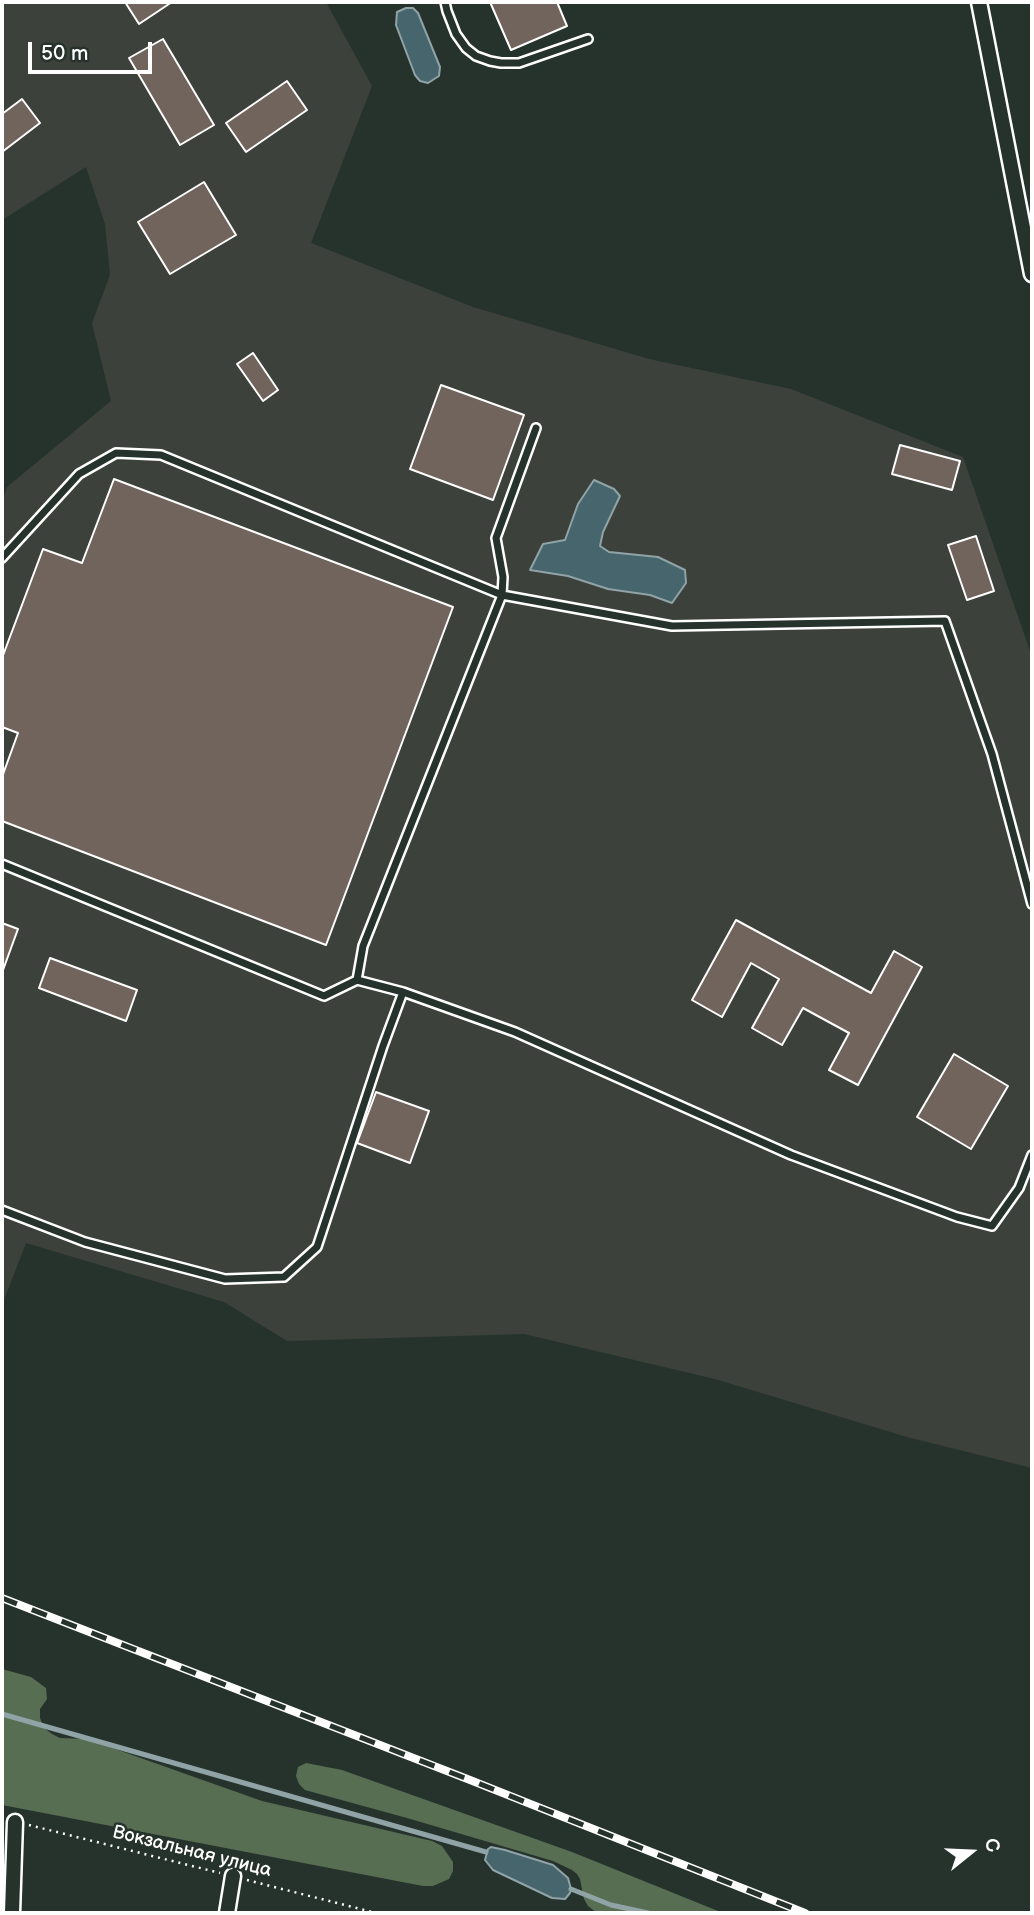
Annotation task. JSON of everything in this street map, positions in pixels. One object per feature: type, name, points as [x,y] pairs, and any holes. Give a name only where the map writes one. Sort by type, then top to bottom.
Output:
[{"type":"street","points":[[979,2],[1032,274]]},
{"type":"street","points":[[12,1913],[15,1822]]},
{"type":"street","points":[[228,1913],[233,1876]]},
{"type":"lane","points":[[446,2],[456,34],[466,48],[476,56],[490,61],[519,63],[588,39]]},
{"type":"lane","points":[[357,980],[363,946],[502,595],[503,577],[496,538],[536,428]]},
{"type":"lane","points":[[2,558],[79,474],[117,453],[161,454],[502,595],[672,626],[945,621],[992,754],[1032,904]]},
{"type":"lane","points":[[2,864],[324,996],[357,980],[403,992],[515,1032],[792,1156],[957,1217],[992,1226],[1019,1188],[1032,1155]]},
{"type":"lane","points":[[2,1210],[85,1242],[225,1279],[284,1277],[317,1247],[403,992]]},
{"type":"path","name":"Вокзальная улица","points":[[15,1822],[376,1913]]},
{"type":"shaded area","points":[[2,2],[326,2],[372,86],[311,243],[473,307],[649,359],[791,389],[963,457],[1032,657],[1032,1468],[907,1437],[715,1379],[524,1334],[287,1341],[224,1302],[26,1243],[2,1305],[2,500],[7,487],[111,401],[92,323],[110,275],[105,224],[86,167],[2,220]]},
{"type":"green space","points":[[2,1669],[31,1677],[46,1688],[47,1699],[40,1709],[40,1718],[44,1728],[60,1738],[87,1739],[262,1801],[432,1841],[442,1846],[453,1862],[453,1871],[449,1879],[433,1886],[423,1886],[2,1805]]},
{"type":"green space","points":[[306,1763],[342,1770],[572,1852],[723,1913],[597,1913],[588,1906],[580,1879],[572,1870],[553,1861],[305,1790],[296,1776],[298,1767]]},
{"type":"water","points":[[413,8],[418,13],[440,67],[439,76],[428,83],[420,81],[415,75],[396,25],[397,12]]},
{"type":"water","points":[[594,480],[614,489],[620,496],[603,532],[600,546],[609,552],[658,557],[685,570],[686,583],[672,603],[650,595],[608,589],[568,576],[530,570],[543,544],[565,540],[578,504]]},
{"type":"water","points":[[491,1847],[553,1865],[568,1878],[570,1893],[565,1899],[552,1898],[493,1870],[485,1860]]},
{"type":"building","points":[[125,2],[172,2],[139,24]]},
{"type":"building","points":[[490,2],[557,2],[567,26],[511,50]]},
{"type":"building","points":[[163,39],[214,125],[180,145],[129,58]]},
{"type":"building","points":[[287,81],[307,110],[246,152],[226,123]]},
{"type":"building","points":[[22,99],[40,123],[2,152],[2,114]]},
{"type":"building","points":[[204,182],[236,235],[170,274],[138,222]]},
{"type":"building","points":[[253,353],[278,390],[263,401],[237,364]]},
{"type":"building","points":[[441,385],[524,415],[493,500],[410,469]]},
{"type":"building","points":[[900,445],[960,461],[952,490],[892,474]]},
{"type":"building","points":[[114,479],[453,607],[326,945],[2,821],[2,777],[18,733],[2,727],[2,658],[43,549],[82,563]]},
{"type":"building","points":[[976,536],[994,591],[967,600],[948,545]]},
{"type":"building","points":[[736,920],[871,993],[894,951],[922,967],[858,1085],[829,1070],[849,1033],[803,1008],[782,1045],[752,1028],[779,979],[751,963],[722,1017],[692,1000]]},
{"type":"building","points":[[2,923],[18,929],[3,970],[2,970]]},
{"type":"building","points":[[50,958],[137,990],[126,1021],[39,988]]},
{"type":"building","points":[[954,1054],[1008,1086],[971,1149],[917,1117]]},
{"type":"building","points":[[376,1092],[429,1111],[410,1163],[357,1143]]},
{"type":"waterway","points":[[2,1714],[486,1852]]},
{"type":"waterway","points":[[571,1889],[611,1905],[648,1913]]},
{"type":"railway","points":[[2,1598],[805,1913]]}]
